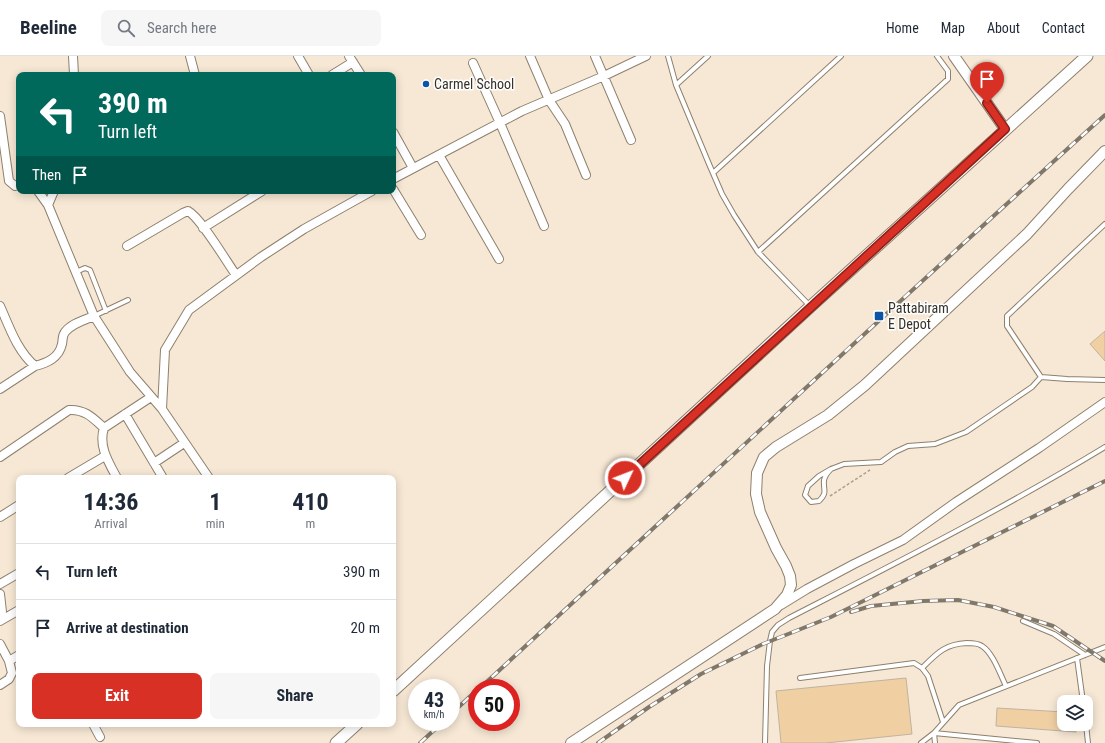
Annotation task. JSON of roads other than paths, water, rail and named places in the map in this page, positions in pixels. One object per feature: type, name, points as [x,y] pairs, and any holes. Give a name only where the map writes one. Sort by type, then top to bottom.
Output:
[{"type":"main road","points":[[396,688],[810,307],[1087,56]]},
{"type":"main road","points":[[336,743],[354,727]]},
{"type":"street","points":[[73,56],[74,72]]},
{"type":"street","points":[[190,56],[194,72]]},
{"type":"street","points":[[298,56],[307,72]]},
{"type":"street","points":[[530,56],[549,100],[565,124],[586,175]]},
{"type":"street","points":[[595,56],[630,140]]},
{"type":"street","points":[[396,178],[522,111],[604,76],[646,56]]},
{"type":"street","points":[[954,56],[1005,129]]},
{"type":"street","points":[[336,72],[351,59],[359,72]]},
{"type":"street","points":[[473,63],[544,226]]},
{"type":"street","points":[[0,116],[9,181],[16,186]]},
{"type":"street","points":[[396,137],[413,168]]},
{"type":"street","points":[[775,609],[786,595],[791,585],[790,576],[786,566],[776,548],[760,512],[756,494],[757,473],[764,457],[828,415],[865,385],[1027,234],[1105,151]]},
{"type":"street","points":[[439,155],[499,259]]},
{"type":"street","points":[[40,194],[48,204],[94,316],[130,372],[162,409],[206,475]]},
{"type":"street","points":[[48,204],[53,194]]},
{"type":"street","points":[[203,228],[257,194]]},
{"type":"street","points":[[162,409],[165,350],[188,310],[236,275],[304,229],[367,194]]},
{"type":"street","points":[[396,194],[421,235]]},
{"type":"street","points":[[127,246],[188,211],[203,228],[236,275]]},
{"type":"street","points":[[0,306],[8,326],[26,358],[35,366]]},
{"type":"street","points":[[0,390],[35,366],[47,363],[60,349],[63,335],[66,331],[74,325],[94,316]]},
{"type":"street","points":[[115,475],[105,456],[102,433],[104,428],[151,396]]},
{"type":"street","points":[[571,743],[807,589],[903,540],[956,502],[1039,448],[1105,402]]},
{"type":"street","points":[[0,457],[69,410],[77,410],[87,413],[104,428]]},
{"type":"street","points":[[125,414],[161,475]]},
{"type":"street","points":[[154,463],[184,443]]},
{"type":"street","points":[[73,475],[105,456]]},
{"type":"street","points":[[0,517],[16,507]]},
{"type":"street","points":[[0,584],[16,576]]},
{"type":"street","points":[[0,594],[2,612],[0,614]]},
{"type":"street","points":[[0,621],[16,612]]},
{"type":"street","points":[[0,644],[12,668],[9,679],[0,685]]},
{"type":"street","points":[[9,661],[16,657]]},
{"type":"street","points":[[95,727],[100,737]]},
{"type":"lane","points":[[668,56],[676,85],[713,173],[731,210],[758,252],[810,307]]},
{"type":"lane","points":[[676,85],[708,56]]},
{"type":"lane","points":[[713,173],[841,56]]},
{"type":"lane","points":[[758,252],[948,79],[948,71],[937,56]]},
{"type":"lane","points":[[1042,377],[1007,326],[1007,316],[1105,224]]},
{"type":"lane","points":[[76,272],[85,268],[90,270],[106,311]]},
{"type":"lane","points":[[94,316],[128,300]]},
{"type":"lane","points":[[830,469],[824,480],[825,493],[819,501],[811,502],[804,495],[808,486],[830,469],[844,464],[881,462],[895,452],[908,446],[934,444],[966,432],[1032,387],[1042,377],[1105,380]]},
{"type":"lane","points":[[765,743],[767,666],[772,632],[778,625],[912,555],[1071,468],[1105,447]]},
{"type":"lane","points":[[1022,621],[1054,634],[1084,655]]},
{"type":"lane","points":[[922,668],[936,653],[948,646],[957,643],[973,643],[981,645],[986,650],[994,661],[1006,686]]},
{"type":"lane","points":[[921,743],[934,733],[958,705],[1105,647]]},
{"type":"lane","points":[[1077,658],[1082,695]]},
{"type":"lane","points":[[800,678],[914,663],[922,668],[928,676],[943,722]]},
{"type":"lane","points":[[1087,731],[1088,743]]},
{"type":"lane","points":[[934,733],[935,743]]},
{"type":"lane","points":[[934,733],[1037,743]]},
{"type":"railway","points":[[490,679],[1105,115]]},
{"type":"railway","points":[[598,743],[649,707],[701,674],[763,644],[831,617],[1105,481]]},
{"type":"railway","points":[[851,612],[871,606],[923,601],[958,600],[994,607],[1053,626],[1105,661]]},
{"type":"railway","points":[[460,706],[468,698]]},
{"type":"railway","points":[[420,743],[433,731]]},
{"type":"place","name":"Carmel School","points":[[426,84]]},
{"type":"place","name":"Pattabiram E Depot","points":[[879,316]]}]
